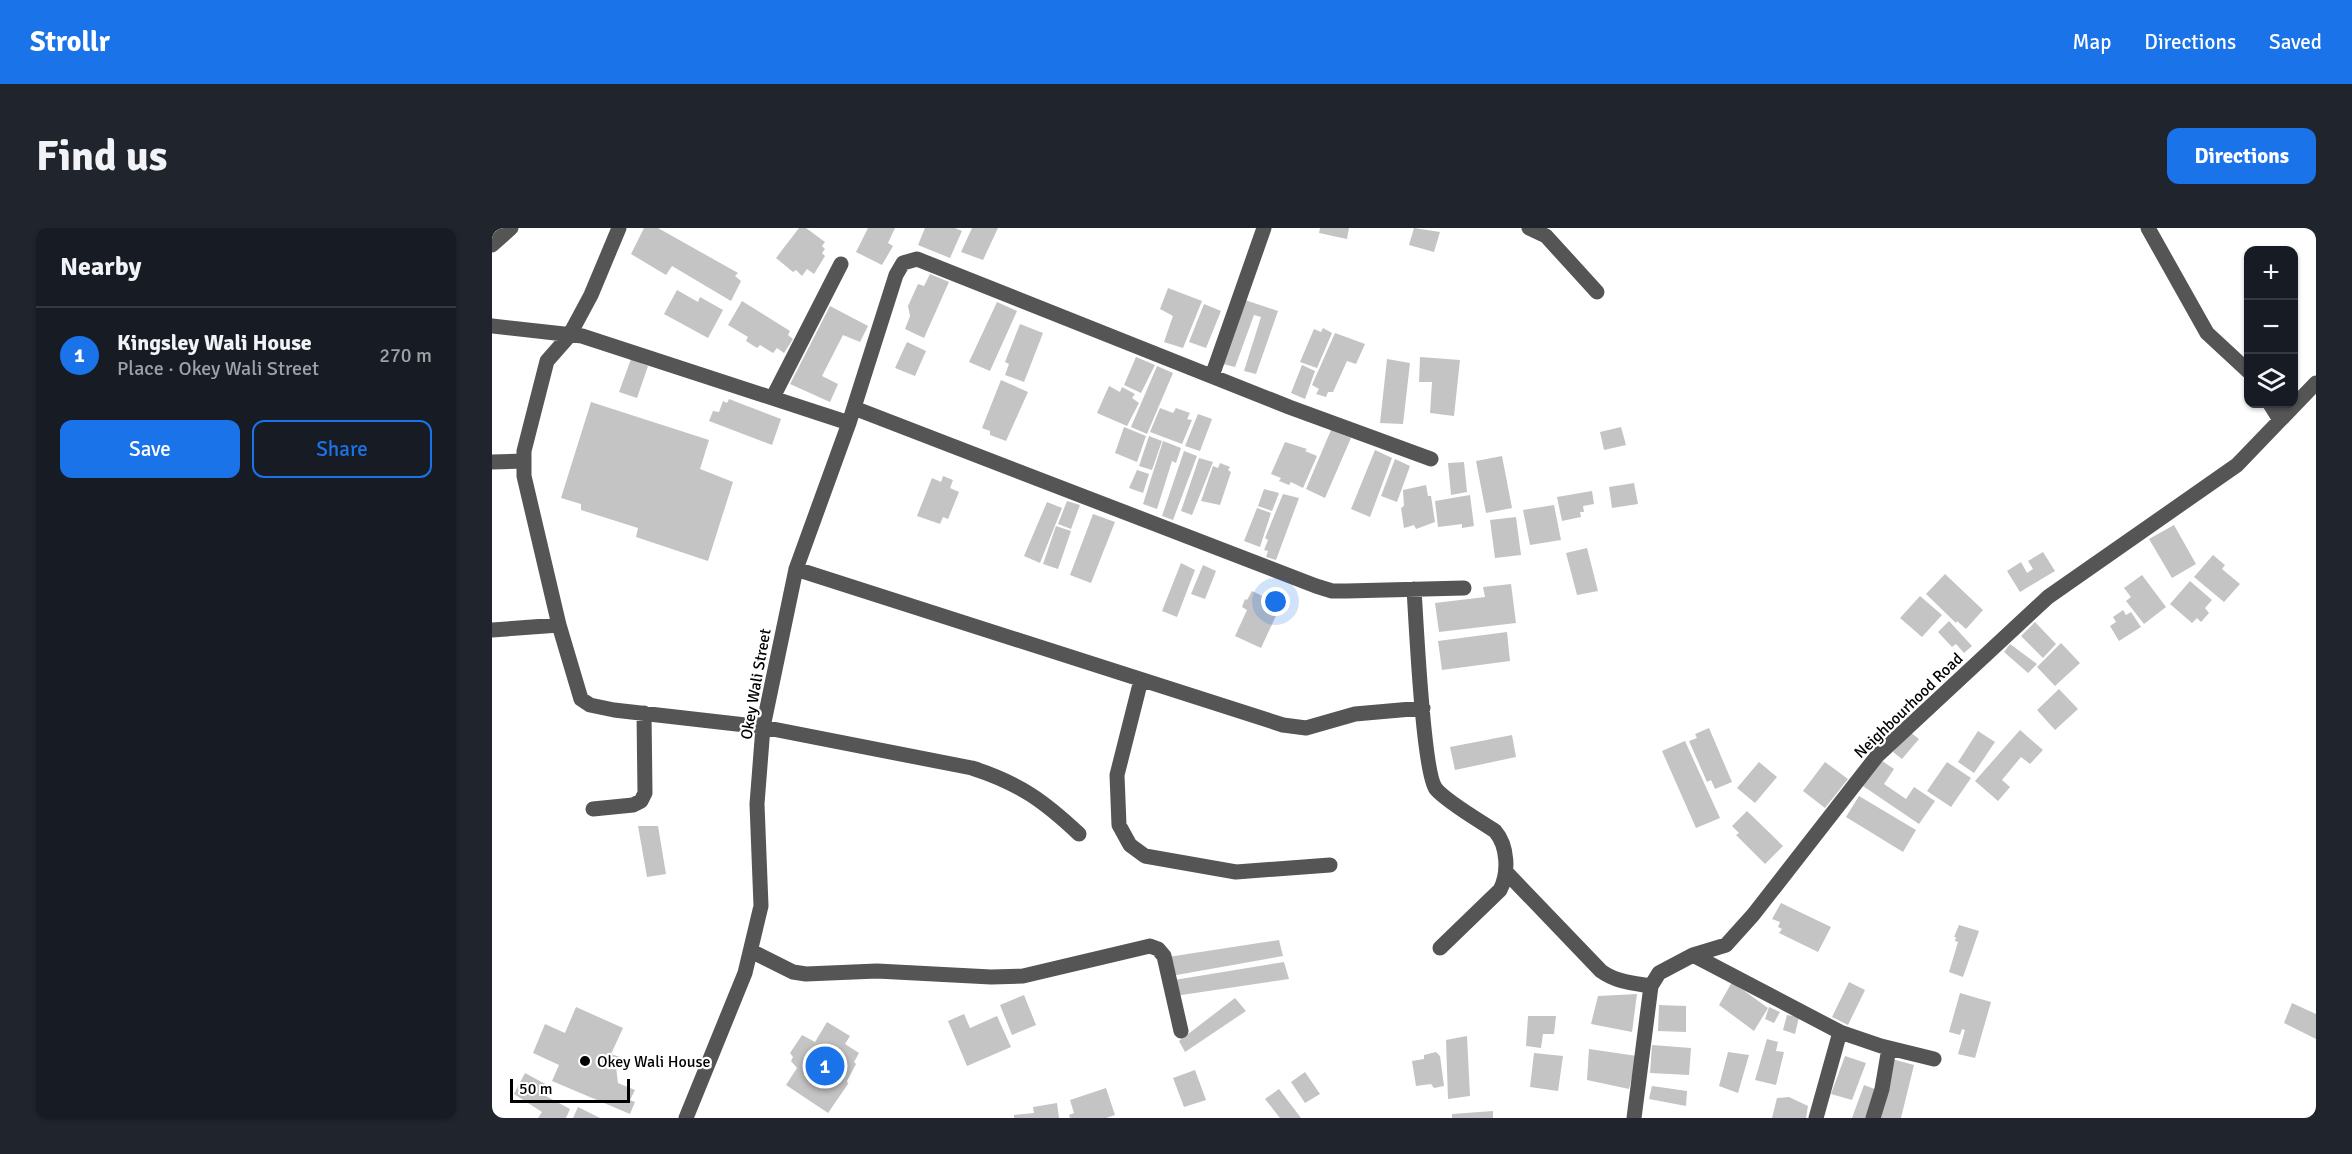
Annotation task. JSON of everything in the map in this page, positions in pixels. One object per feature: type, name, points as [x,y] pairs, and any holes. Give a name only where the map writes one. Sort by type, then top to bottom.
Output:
[{"type":"street","points":[[492,245],[511,228]]},
{"type":"street","points":[[619,228],[591,295],[569,336],[547,361],[524,451],[524,476],[559,625],[581,699],[590,705],[764,727],[972,768],[1000,777],[1049,805],[1079,834]]},
{"type":"street","points":[[1529,228],[1546,236],[1597,292]]},
{"type":"street","points":[[2148,228],[2206,333],[2244,367]]},
{"type":"street","points":[[1258,230],[1212,376],[1431,459]]},
{"type":"street","name":"Okey Wali Street","points":[[686,1118],[745,973],[761,906],[757,804],[764,727],[796,569],[851,416],[896,275],[903,263],[917,259],[1212,376]]},
{"type":"street","points":[[773,397],[841,264]]},
{"type":"street","points":[[492,326],[582,336],[773,397],[851,416],[1332,591],[1464,588]]},
{"type":"street","name":"Neighbourhood Road","points":[[1651,986],[1659,973],[1693,955],[1726,945],[1753,915],[1877,756],[2048,597],[2237,465],[2316,383]]},
{"type":"street","points":[[2272,408],[2280,420]]},
{"type":"street","points":[[492,462],[524,461]]},
{"type":"street","points":[[796,569],[1282,725],[1306,728],[1355,714],[1423,708]]},
{"type":"street","points":[[1414,589],[1431,781],[1442,794],[1495,831],[1501,838],[1506,872],[1500,890],[1440,948]]},
{"type":"street","points":[[492,630],[559,625]]},
{"type":"street","points":[[1141,680],[1117,775],[1119,825],[1130,845],[1144,856],[1236,872],[1330,865]]},
{"type":"street","points":[[594,809],[633,805],[641,801],[645,793],[644,713]]},
{"type":"street","points":[[1506,872],[1601,971],[1610,978],[1651,986],[1634,1118]]},
{"type":"street","points":[[751,951],[793,972],[806,974],[877,971],[1023,976],[1150,946],[1158,949],[1164,956],[1181,1031]]},
{"type":"street","points":[[1693,955],[1840,1032],[1889,1048],[1934,1059]]},
{"type":"street","points":[[1816,1118],[1840,1032]]},
{"type":"street","points":[[1873,1118],[1882,1089],[1889,1048]]},
{"type":"building","points":[[644,228],[658,228],[738,273],[735,276],[741,281],[731,301],[672,266],[666,275],[631,254]]},
{"type":"building","points":[[799,228],[806,228],[825,242],[822,246],[825,249],[822,253],[825,256],[814,274],[807,269],[802,276],[796,270],[793,272],[776,258]]},
{"type":"building","points":[[868,228],[895,228],[888,243],[893,246],[882,265],[856,252]]},
{"type":"building","points":[[925,228],[955,228],[962,231],[950,258],[918,245]]},
{"type":"building","points":[[972,228],[998,228],[983,260],[961,252]]},
{"type":"building","points":[[1320,228],[1349,228],[1347,239],[1319,233]]},
{"type":"building","points":[[1414,228],[1440,232],[1434,252],[1409,245]]},
{"type":"building","points":[[930,274],[949,282],[924,338],[905,329],[910,316],[908,306],[918,284],[924,286]]},
{"type":"building","points":[[1168,288],[1202,301],[1183,348],[1164,342],[1173,316],[1160,309]]},
{"type":"building","points":[[677,290],[698,302],[700,297],[723,310],[708,338],[664,314]]},
{"type":"building","points":[[1245,300],[1278,311],[1256,374],[1244,371],[1261,317],[1254,315],[1235,367],[1223,364]]},
{"type":"building","points":[[742,301],[790,331],[788,335],[793,339],[784,353],[777,348],[773,353],[760,345],[757,348],[746,341],[748,337],[728,325]]},
{"type":"building","points":[[997,302],[1017,311],[990,371],[969,362]]},
{"type":"building","points":[[1204,304],[1221,311],[1206,348],[1189,342]]},
{"type":"building","points":[[830,306],[868,326],[860,342],[843,335],[822,376],[838,384],[830,402],[790,384]]},
{"type":"building","points":[[1020,324],[1043,333],[1024,382],[1005,375],[1009,364],[1005,362]]},
{"type":"building","points":[[1323,328],[1332,333],[1317,368],[1300,362],[1314,329],[1321,332]]},
{"type":"building","points":[[1335,333],[1365,344],[1356,364],[1347,361],[1333,392],[1328,392],[1326,397],[1316,394],[1319,389],[1312,385]]},
{"type":"building","points":[[907,342],[926,351],[915,376],[895,368]]},
{"type":"building","points":[[1136,357],[1155,365],[1141,393],[1124,385]]},
{"type":"building","points":[[1420,357],[1460,360],[1454,416],[1430,413],[1432,382],[1419,382]]},
{"type":"building","points":[[631,359],[648,366],[637,398],[619,392]]},
{"type":"building","points":[[1387,359],[1410,363],[1403,424],[1380,423]]},
{"type":"building","points":[[1302,365],[1315,371],[1305,399],[1291,393]]},
{"type":"building","points":[[1157,366],[1173,373],[1147,434],[1131,427]]},
{"type":"building","points":[[1001,380],[1028,392],[1006,441],[990,435],[990,431],[982,428]]},
{"type":"building","points":[[1109,386],[1120,392],[1122,387],[1135,394],[1132,398],[1139,403],[1127,426],[1097,413]]},
{"type":"building","points":[[729,399],[781,419],[772,445],[709,421],[713,411],[719,412],[723,401],[727,403]]},
{"type":"building","points":[[591,402],[709,440],[700,469],[733,482],[708,561],[636,537],[638,528],[581,510],[581,504],[561,498]]},
{"type":"building","points":[[1160,408],[1173,413],[1176,408],[1190,413],[1187,419],[1192,420],[1182,444],[1150,432]]},
{"type":"building","points":[[1198,414],[1212,419],[1200,451],[1185,446]]},
{"type":"building","points":[[1124,427],[1146,436],[1137,462],[1115,453]]},
{"type":"building","points":[[1621,427],[1626,445],[1604,450],[1600,432]]},
{"type":"building","points":[[1331,430],[1351,438],[1325,498],[1306,489]]},
{"type":"building","points":[[1149,436],[1162,441],[1152,470],[1139,466]]},
{"type":"building","points":[[1163,441],[1181,448],[1176,463],[1172,461],[1157,509],[1143,504]]},
{"type":"building","points":[[1285,442],[1307,449],[1305,451],[1317,456],[1303,488],[1291,482],[1289,485],[1279,481],[1281,478],[1271,474]]},
{"type":"building","points":[[1375,450],[1392,458],[1370,517],[1351,509]]},
{"type":"building","points":[[1184,451],[1197,456],[1173,520],[1162,516]]},
{"type":"building","points":[[1502,456],[1512,508],[1486,513],[1476,461]]},
{"type":"building","points":[[1199,458],[1213,462],[1192,515],[1181,511]]},
{"type":"building","points":[[1395,459],[1410,466],[1397,502],[1381,496]]},
{"type":"building","points":[[1464,462],[1467,492],[1451,495],[1448,463]]},
{"type":"building","points":[[1220,463],[1230,467],[1228,470],[1231,472],[1220,505],[1201,501],[1213,466],[1218,468]]},
{"type":"building","points":[[1137,470],[1149,474],[1143,493],[1129,488]]},
{"type":"building","points":[[943,476],[953,480],[950,488],[959,492],[948,519],[943,517],[940,524],[917,516],[932,478],[941,482]]},
{"type":"building","points":[[1634,483],[1638,504],[1612,508],[1609,487]]},
{"type":"building","points":[[1426,485],[1428,496],[1431,496],[1435,522],[1416,529],[1414,525],[1404,528],[1401,508],[1404,506],[1403,490]]},
{"type":"building","points":[[1264,489],[1279,493],[1272,511],[1258,506]]},
{"type":"building","points":[[1592,491],[1594,504],[1583,506],[1584,512],[1580,512],[1581,517],[1562,521],[1557,497]]},
{"type":"building","points":[[1283,494],[1299,498],[1276,560],[1266,557],[1268,551],[1264,550],[1268,540],[1265,538]]},
{"type":"building","points":[[1470,495],[1474,526],[1462,528],[1462,524],[1438,527],[1435,501]]},
{"type":"building","points":[[1067,501],[1080,505],[1071,529],[1058,524]]},
{"type":"building","points":[[1047,502],[1062,508],[1040,563],[1024,556]]},
{"type":"building","points":[[1554,505],[1561,540],[1530,545],[1523,510]]},
{"type":"building","points":[[1257,508],[1271,513],[1260,547],[1244,541]]},
{"type":"building","points":[[1093,514],[1115,522],[1091,583],[1070,575]]},
{"type":"building","points":[[1516,517],[1521,555],[1495,558],[1490,520]]},
{"type":"building","points":[[2174,525],[2196,564],[2172,578],[2149,539]]},
{"type":"building","points":[[1056,526],[1071,531],[1058,569],[1043,564]]},
{"type":"building","points":[[1587,548],[1598,591],[1577,595],[1566,553]]},
{"type":"building","points":[[2043,552],[2055,571],[2020,592],[2007,571],[2021,562],[2027,573],[2033,569],[2028,561]]},
{"type":"building","points":[[2213,555],[2225,565],[2222,569],[2240,584],[2224,602],[2194,577]]},
{"type":"building","points":[[1181,563],[1195,570],[1177,617],[1162,611]]},
{"type":"building","points":[[1203,565],[1216,571],[1205,599],[1191,594]]},
{"type":"building","points":[[1945,574],[1983,610],[1966,629],[1957,621],[1956,623],[1926,594]]},
{"type":"building","points":[[2142,575],[2166,607],[2144,624],[2126,601],[2131,597],[2124,588]]},
{"type":"building","points":[[2190,581],[2212,600],[2205,608],[2209,613],[2201,622],[2197,618],[2192,623],[2170,604]]},
{"type":"building","points":[[1511,584],[1516,623],[1439,632],[1435,603],[1485,597],[1483,587]]},
{"type":"building","points":[[1252,591],[1281,605],[1261,648],[1235,636],[1247,610],[1242,607],[1245,599],[1247,600]]},
{"type":"building","points":[[1920,596],[1942,615],[1922,637],[1900,618]]},
{"type":"building","points":[[2123,610],[2126,615],[2131,612],[2141,627],[2119,641],[2110,626],[2116,622],[2113,617]]},
{"type":"building","points":[[1949,621],[1972,646],[1964,653],[1956,644],[1952,647],[1938,632]]},
{"type":"building","points":[[2035,622],[2056,644],[2043,658],[2021,636]]},
{"type":"building","points":[[1507,632],[1510,661],[1442,670],[1438,641]]},
{"type":"building","points":[[2061,643],[2080,663],[2055,686],[2037,667]]},
{"type":"building","points":[[2010,644],[2037,664],[2028,673],[2004,652]]},
{"type":"building","points":[[2059,689],[2078,709],[2055,730],[2037,710]]},
{"type":"building","points":[[1709,728],[1732,782],[1715,789],[1711,780],[1707,782],[1689,741],[1697,738],[1695,734]]},
{"type":"building","points":[[2020,730],[2043,750],[2030,764],[2021,757],[2002,780],[2010,787],[1998,801],[1975,781]]},
{"type":"building","points":[[1978,731],[1995,742],[1974,773],[1958,762]]},
{"type":"building","points":[[1910,732],[1919,739],[1902,759],[1893,752]]},
{"type":"building","points":[[1512,735],[1516,757],[1455,770],[1450,747]]},
{"type":"building","points":[[1685,741],[1720,818],[1696,828],[1662,751]]},
{"type":"building","points":[[1878,758],[1894,769],[1884,784],[1906,799],[1914,787],[1935,801],[1919,824],[1860,784]]},
{"type":"building","points":[[1759,762],[1777,777],[1755,803],[1737,788]]},
{"type":"building","points":[[1825,762],[1848,779],[1825,808],[1803,791]]},
{"type":"building","points":[[1947,762],[1971,778],[1951,807],[1927,791]]},
{"type":"building","points":[[1859,796],[1916,830],[1903,852],[1846,817]]},
{"type":"building","points":[[1747,811],[1783,846],[1765,864],[1736,835],[1739,833],[1732,826]]},
{"type":"building","points":[[638,826],[658,826],[666,874],[647,877]]},
{"type":"building","points":[[1781,903],[1831,927],[1818,952],[1779,933],[1782,929],[1778,927],[1780,922],[1772,919]]},
{"type":"building","points":[[1959,925],[1979,931],[1963,977],[1949,972],[1958,942],[1954,937]]},
{"type":"building","points":[[1279,940],[1283,956],[1171,976],[1168,957]]},
{"type":"building","points":[[1284,962],[1289,979],[1175,996],[1174,980]]},
{"type":"building","points":[[1732,982],[1768,1008],[1754,1031],[1719,1005]]},
{"type":"building","points":[[1849,982],[1865,990],[1848,1025],[1832,1017]]},
{"type":"building","points":[[1960,993],[1991,1002],[1975,1058],[1958,1054],[1965,1030],[1962,1029],[1960,1035],[1949,1032]]},
{"type":"building","points":[[1637,994],[1632,1032],[1591,1024],[1598,996]]},
{"type":"building","points":[[1024,995],[1036,1025],[1012,1035],[1000,1005]]},
{"type":"building","points":[[1235,998],[1246,1011],[1185,1052],[1179,1041]]},
{"type":"building","points":[[2292,1003],[2316,1014],[2316,1039],[2284,1023]]},
{"type":"building","points":[[1659,1005],[1686,1006],[1686,1032],[1658,1031]]},
{"type":"building","name":"Okey Wali House","points":[[576,1007],[623,1028],[611,1054],[620,1057],[616,1067],[618,1083],[635,1090],[630,1100],[635,1102],[630,1114],[552,1081],[559,1065],[533,1053],[545,1024],[565,1033]]},
{"type":"building","points":[[1769,1007],[1780,1012],[1774,1023],[1765,1019]]},
{"type":"building","points":[[964,1014],[970,1028],[997,1016],[1011,1047],[967,1066],[948,1021]]},
{"type":"building","points":[[1787,1015],[1799,1017],[1795,1034],[1783,1030]]},
{"type":"building","points":[[1528,1016],[1556,1016],[1554,1034],[1543,1034],[1541,1048],[1526,1046]]},
{"type":"building","points":[[827,1022],[850,1036],[845,1044],[859,1053],[847,1081],[848,1084],[828,1113],[786,1085],[797,1068],[791,1061],[793,1057],[790,1053],[802,1035],[815,1042]]},
{"type":"building","points":[[1467,1036],[1470,1096],[1448,1099],[1446,1040]]},
{"type":"building","points":[[1767,1039],[1778,1042],[1776,1051],[1784,1052],[1776,1085],[1755,1080]]},
{"type":"building","points":[[1652,1045],[1691,1048],[1689,1075],[1650,1073]]},
{"type":"building","points":[[1589,1049],[1637,1056],[1629,1089],[1587,1080]]},
{"type":"building","points":[[1436,1052],[1440,1056],[1444,1086],[1434,1088],[1431,1084],[1416,1086],[1412,1061],[1424,1059],[1424,1055]]},
{"type":"building","points":[[1728,1052],[1749,1055],[1738,1093],[1719,1086]]},
{"type":"building","points":[[1534,1053],[1563,1056],[1558,1091],[1530,1087]]},
{"type":"building","points":[[1845,1056],[1866,1063],[1852,1100],[1831,1094]]},
{"type":"building","points":[[1892,1059],[1914,1065],[1901,1118],[1877,1118]]},
{"type":"building","points":[[1195,1070],[1206,1100],[1184,1107],[1173,1078]]},
{"type":"building","points":[[1305,1072],[1320,1094],[1305,1103],[1291,1082]]},
{"type":"building","points":[[525,1073],[549,1086],[544,1095],[570,1109],[566,1118],[538,1118],[542,1112],[514,1094]]},
{"type":"building","points":[[1864,1085],[1880,1091],[1870,1118],[1852,1118]]},
{"type":"building","points":[[1652,1086],[1687,1091],[1686,1106],[1649,1099]]},
{"type":"building","points":[[1106,1088],[1115,1115],[1106,1118],[1070,1118],[1069,1115],[1074,1113],[1070,1100]]},
{"type":"building","points":[[1279,1089],[1301,1118],[1280,1118],[1265,1099]]},
{"type":"building","points":[[1789,1097],[1808,1106],[1806,1118],[1772,1118],[1777,1098]]},
{"type":"building","points":[[1057,1103],[1059,1118],[1014,1118],[1014,1115],[1034,1113],[1033,1107]]},
{"type":"building","points":[[578,1107],[600,1118],[573,1118]]},
{"type":"building","points":[[1493,1111],[1493,1118],[1452,1118],[1452,1114]]},
{"type":"place","name":"Okey Wali House","points":[[585,1061]]},
{"type":"place","name":"Kingsley Wali House","points":[[825,1066]]}]
